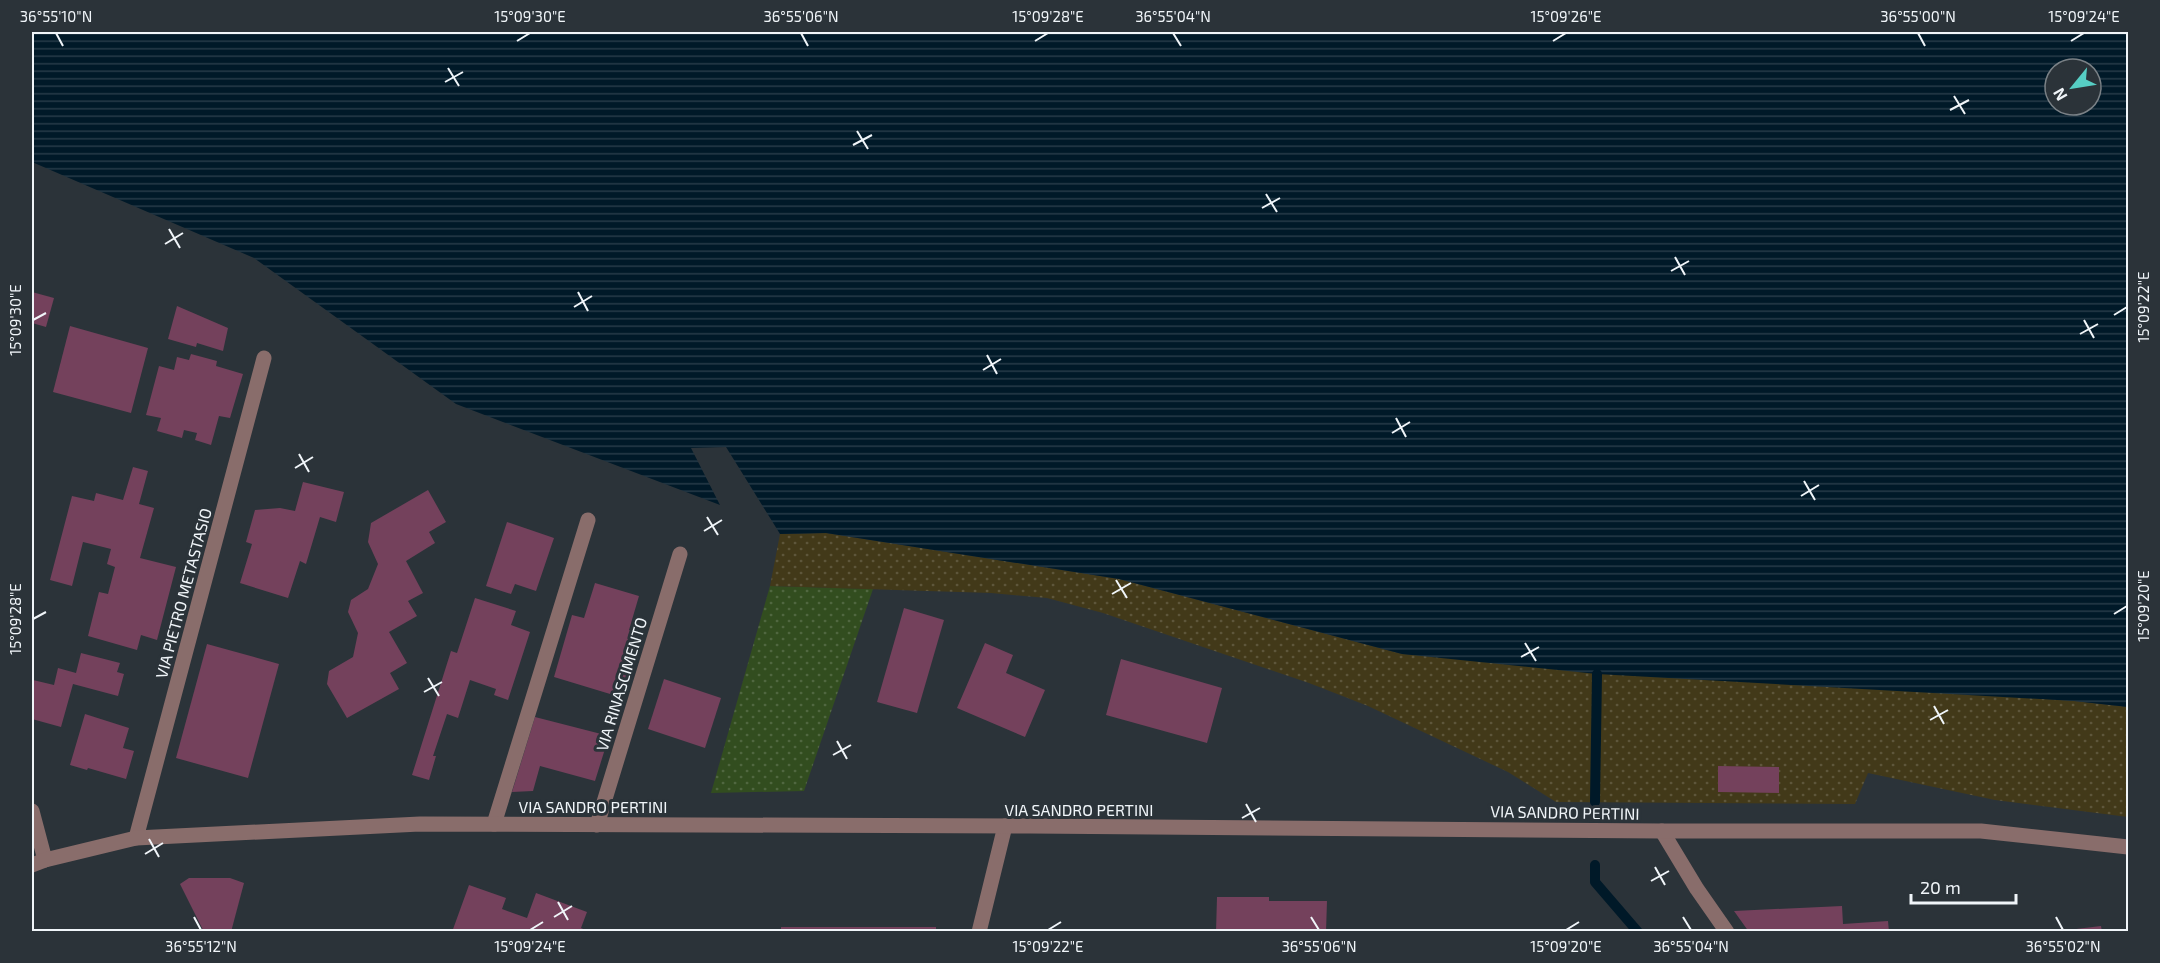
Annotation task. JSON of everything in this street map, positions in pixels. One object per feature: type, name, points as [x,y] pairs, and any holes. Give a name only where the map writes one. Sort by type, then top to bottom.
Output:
[{"type":"street","name":"VIA PIETRO METASTASIO","points":[[136,838],[264,358]]},
{"type":"street","points":[[494,824],[588,520]]},
{"type":"street","name":"VIA RINASCIMENTO","points":[[597,825],[680,554]]},
{"type":"street","points":[[32,811],[38,862]]},
{"type":"street","name":"VIA SANDRO PERTINI","points":[[38,862],[136,838],[420,824],[1981,831],[2128,847]]},
{"type":"street","points":[[979,932],[1005,826]]},
{"type":"street","points":[[1662,831],[1697,889],[1727,932]]},
{"type":"green space","points":[[770,586],[873,589],[804,791],[711,793]]},
{"type":"sand","points":[[826,533],[1119,579],[1402,654],[2074,701],[2128,707],[2128,817],[1995,800],[1868,773],[1855,804],[1556,802],[1508,772],[1368,706],[1309,683],[1103,613],[1047,598],[991,593],[770,586],[780,534]]},
{"type":"water","points":[[32,32],[2128,32],[2128,707],[2074,701],[1597,674],[1402,654],[1119,579],[826,533],[780,534],[726,447],[691,448],[720,505],[456,404],[254,258],[32,162]]},
{"type":"building","points":[[32,292],[54,298],[46,327],[32,323]]},
{"type":"building","points":[[177,306],[228,328],[223,351],[197,343],[196,347],[168,339]]},
{"type":"building","points":[[70,326],[148,348],[131,413],[53,392]]},
{"type":"building","points":[[191,354],[217,361],[216,366],[243,374],[230,418],[219,416],[211,445],[195,440],[197,433],[184,430],[182,438],[157,431],[161,418],[146,415],[159,366],[174,370],[177,357],[189,360]]},
{"type":"building","points":[[133,467],[148,471],[139,504],[154,508],[140,558],[176,567],[157,640],[141,635],[137,650],[88,636],[99,592],[108,594],[115,567],[107,564],[111,549],[83,542],[72,586],[50,580],[72,496],[94,501],[96,493],[123,500]]},
{"type":"building","points":[[303,482],[344,492],[336,522],[320,517],[306,564],[300,561],[288,598],[240,583],[252,544],[246,542],[255,510],[280,508],[295,511]]},
{"type":"building","points":[[428,490],[446,522],[429,532],[435,543],[406,561],[423,593],[408,601],[417,616],[389,632],[407,663],[390,673],[399,689],[347,718],[327,684],[329,671],[353,657],[358,633],[348,612],[351,600],[368,589],[378,564],[368,542],[371,523]]},
{"type":"building","points":[[507,522],[554,538],[536,591],[515,584],[511,594],[486,586]]},
{"type":"building","points":[[595,583],[639,596],[629,630],[635,631],[624,670],[627,672],[620,697],[554,677],[572,615],[584,618]]},
{"type":"building","points":[[475,598],[516,611],[511,625],[530,632],[508,700],[494,695],[496,689],[470,680],[458,718],[447,714],[433,756],[436,756],[429,780],[412,775],[451,651],[457,653]]},
{"type":"building","points":[[904,608],[944,620],[917,713],[877,702]]},
{"type":"building","points":[[985,643],[1013,655],[1006,673],[1045,690],[1025,737],[957,708]]},
{"type":"building","points":[[207,644],[279,664],[248,778],[176,758]]},
{"type":"building","points":[[81,653],[120,663],[117,672],[124,674],[118,696],[73,684],[61,727],[32,719],[33,680],[54,685],[58,668],[76,673]]},
{"type":"building","points":[[1121,659],[1222,688],[1207,743],[1106,715]]},
{"type":"building","points":[[664,679],[721,698],[705,748],[648,729]]},
{"type":"building","points":[[85,714],[129,728],[123,748],[134,751],[126,779],[70,765]]},
{"type":"building","points":[[535,717],[609,736],[595,781],[540,766],[533,791],[512,792]]},
{"type":"building","points":[[1718,766],[1779,767],[1779,793],[1718,792]]},
{"type":"building","points":[[189,878],[230,878],[244,883],[231,932],[204,932],[180,884]]},
{"type":"building","points":[[469,885],[506,898],[502,909],[527,918],[536,893],[587,912],[581,928],[590,932],[452,932]]},
{"type":"building","points":[[1217,897],[1269,897],[1269,901],[1327,901],[1326,932],[1216,932]]},
{"type":"building","points":[[1842,906],[1843,924],[1888,921],[1889,932],[1749,932],[1734,911]]},
{"type":"building","points":[[2101,926],[2102,932],[2077,932],[2076,929]]},
{"type":"building","points":[[781,927],[936,927],[936,932],[781,932]]},
{"type":"waterway","points":[[1595,802],[1597,674]]},
{"type":"waterway","points":[[1595,865],[1595,882],[1638,932]]}]
